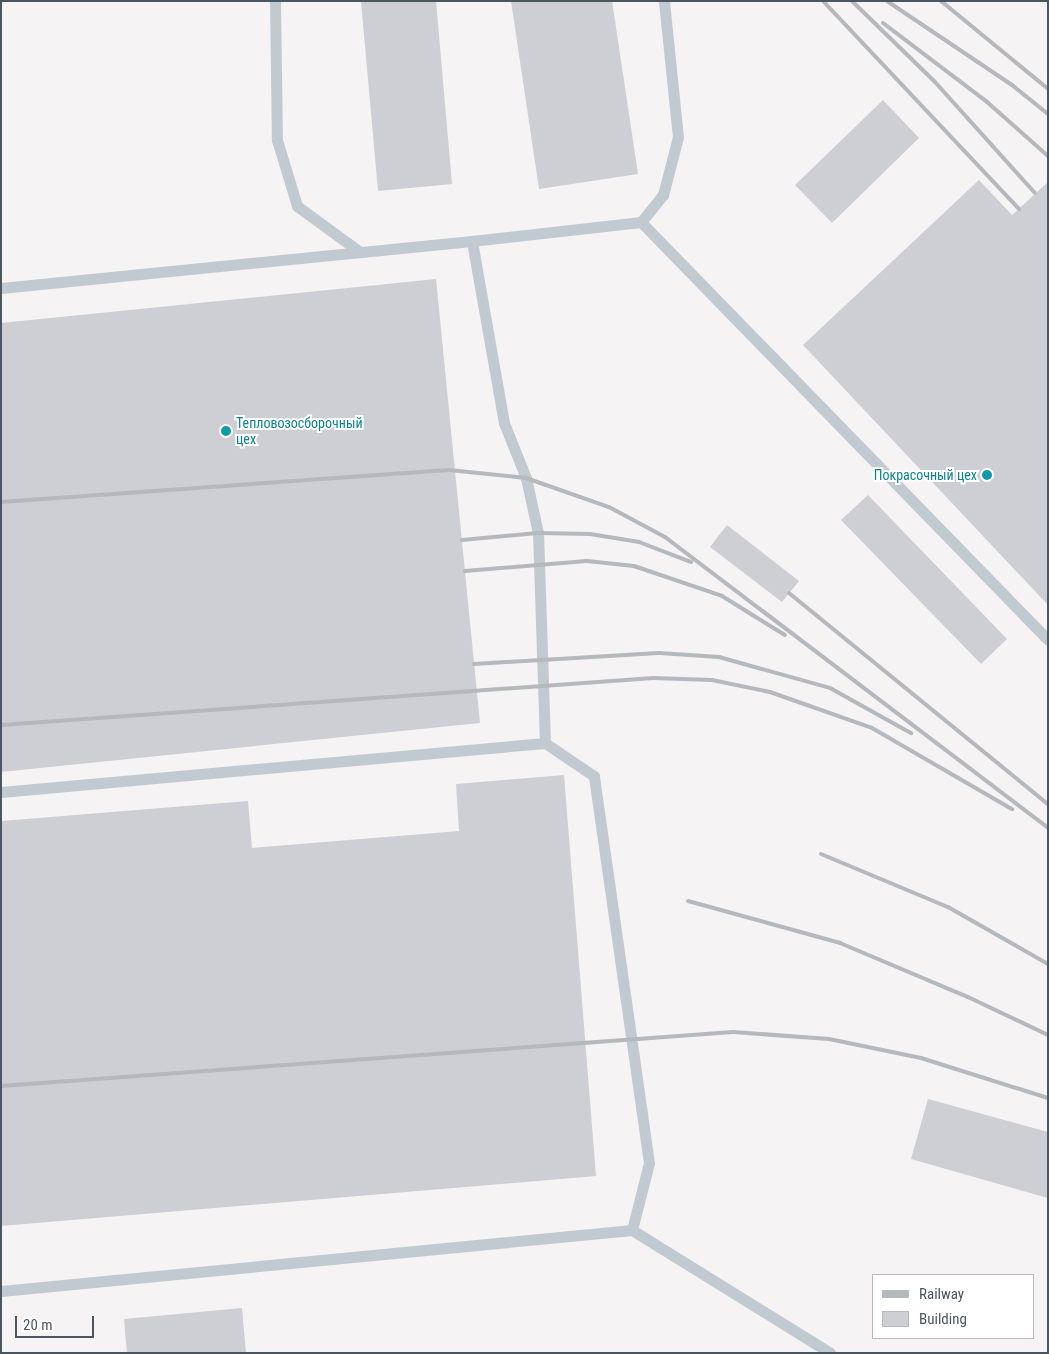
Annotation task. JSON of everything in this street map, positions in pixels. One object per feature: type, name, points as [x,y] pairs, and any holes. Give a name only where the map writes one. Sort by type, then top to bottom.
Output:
[{"type":"lane","points":[[275,1],[277,140],[297,206],[360,252]]},
{"type":"lane","points":[[1,288],[641,222],[663,195],[678,137],[664,1]]},
{"type":"lane","points":[[641,222],[1048,640]]},
{"type":"lane","points":[[472,240],[504,423],[526,478],[538,533],[545,742]]},
{"type":"lane","points":[[1,792],[545,742],[594,776],[649,1164],[632,1230]]},
{"type":"lane","points":[[1,1291],[632,1230],[830,1353]]},
{"type":"building","points":[[361,1],[436,1],[452,184],[378,191]]},
{"type":"building","points":[[511,1],[612,1],[638,174],[539,189]]},
{"type":"building","points":[[883,100],[919,138],[832,223],[795,185]]},
{"type":"building","name":"Покрасочный цех","points":[[979,180],[1012,215],[1048,182],[1048,605],[803,345]]},
{"type":"building","name":"Тепловозосборочный цех","points":[[436,279],[480,723],[1,772],[1,323]]},
{"type":"building","points":[[868,495],[1007,639],[981,664],[841,520]]},
{"type":"building","points":[[727,525],[799,581],[782,602],[710,547]]},
{"type":"building","points":[[564,775],[596,1176],[1,1226],[1,821],[248,801],[252,848],[459,831],[456,784]]},
{"type":"building","points":[[928,1099],[1048,1132],[1048,1198],[911,1159]]},
{"type":"building","points":[[242,1308],[246,1353],[127,1353],[124,1319]]},
{"type":"railway","points":[[823,1],[1019,209]]},
{"type":"railway","points":[[852,1],[935,82],[1035,193]]},
{"type":"railway","points":[[887,1],[1012,85],[1048,114]]},
{"type":"railway","points":[[941,1],[1048,89]]},
{"type":"railway","points":[[883,23],[987,102],[1048,156]]},
{"type":"railway","points":[[1,502],[449,470],[526,478],[609,507],[665,537],[1048,828]]},
{"type":"railway","points":[[462,540],[538,533],[590,534],[639,542],[691,562]]},
{"type":"railway","points":[[465,571],[587,561],[634,566],[722,596],[785,635]]},
{"type":"railway","points":[[789,593],[1048,804]]},
{"type":"railway","points":[[474,664],[659,653],[719,657],[830,688],[911,733]]},
{"type":"railway","points":[[1,725],[653,678],[712,680],[770,692],[872,728],[1012,809]]},
{"type":"railway","points":[[821,854],[948,907],[1048,964]]},
{"type":"railway","points":[[688,901],[840,943],[968,997],[1048,1035]]},
{"type":"railway","points":[[1,1086],[733,1032],[829,1039],[921,1058],[1048,1098]]},
{"type":"place","name":"Тепловозосборочный цех","points":[[226,431]]},
{"type":"place","name":"Покрасочный цех","points":[[987,475]]}]
